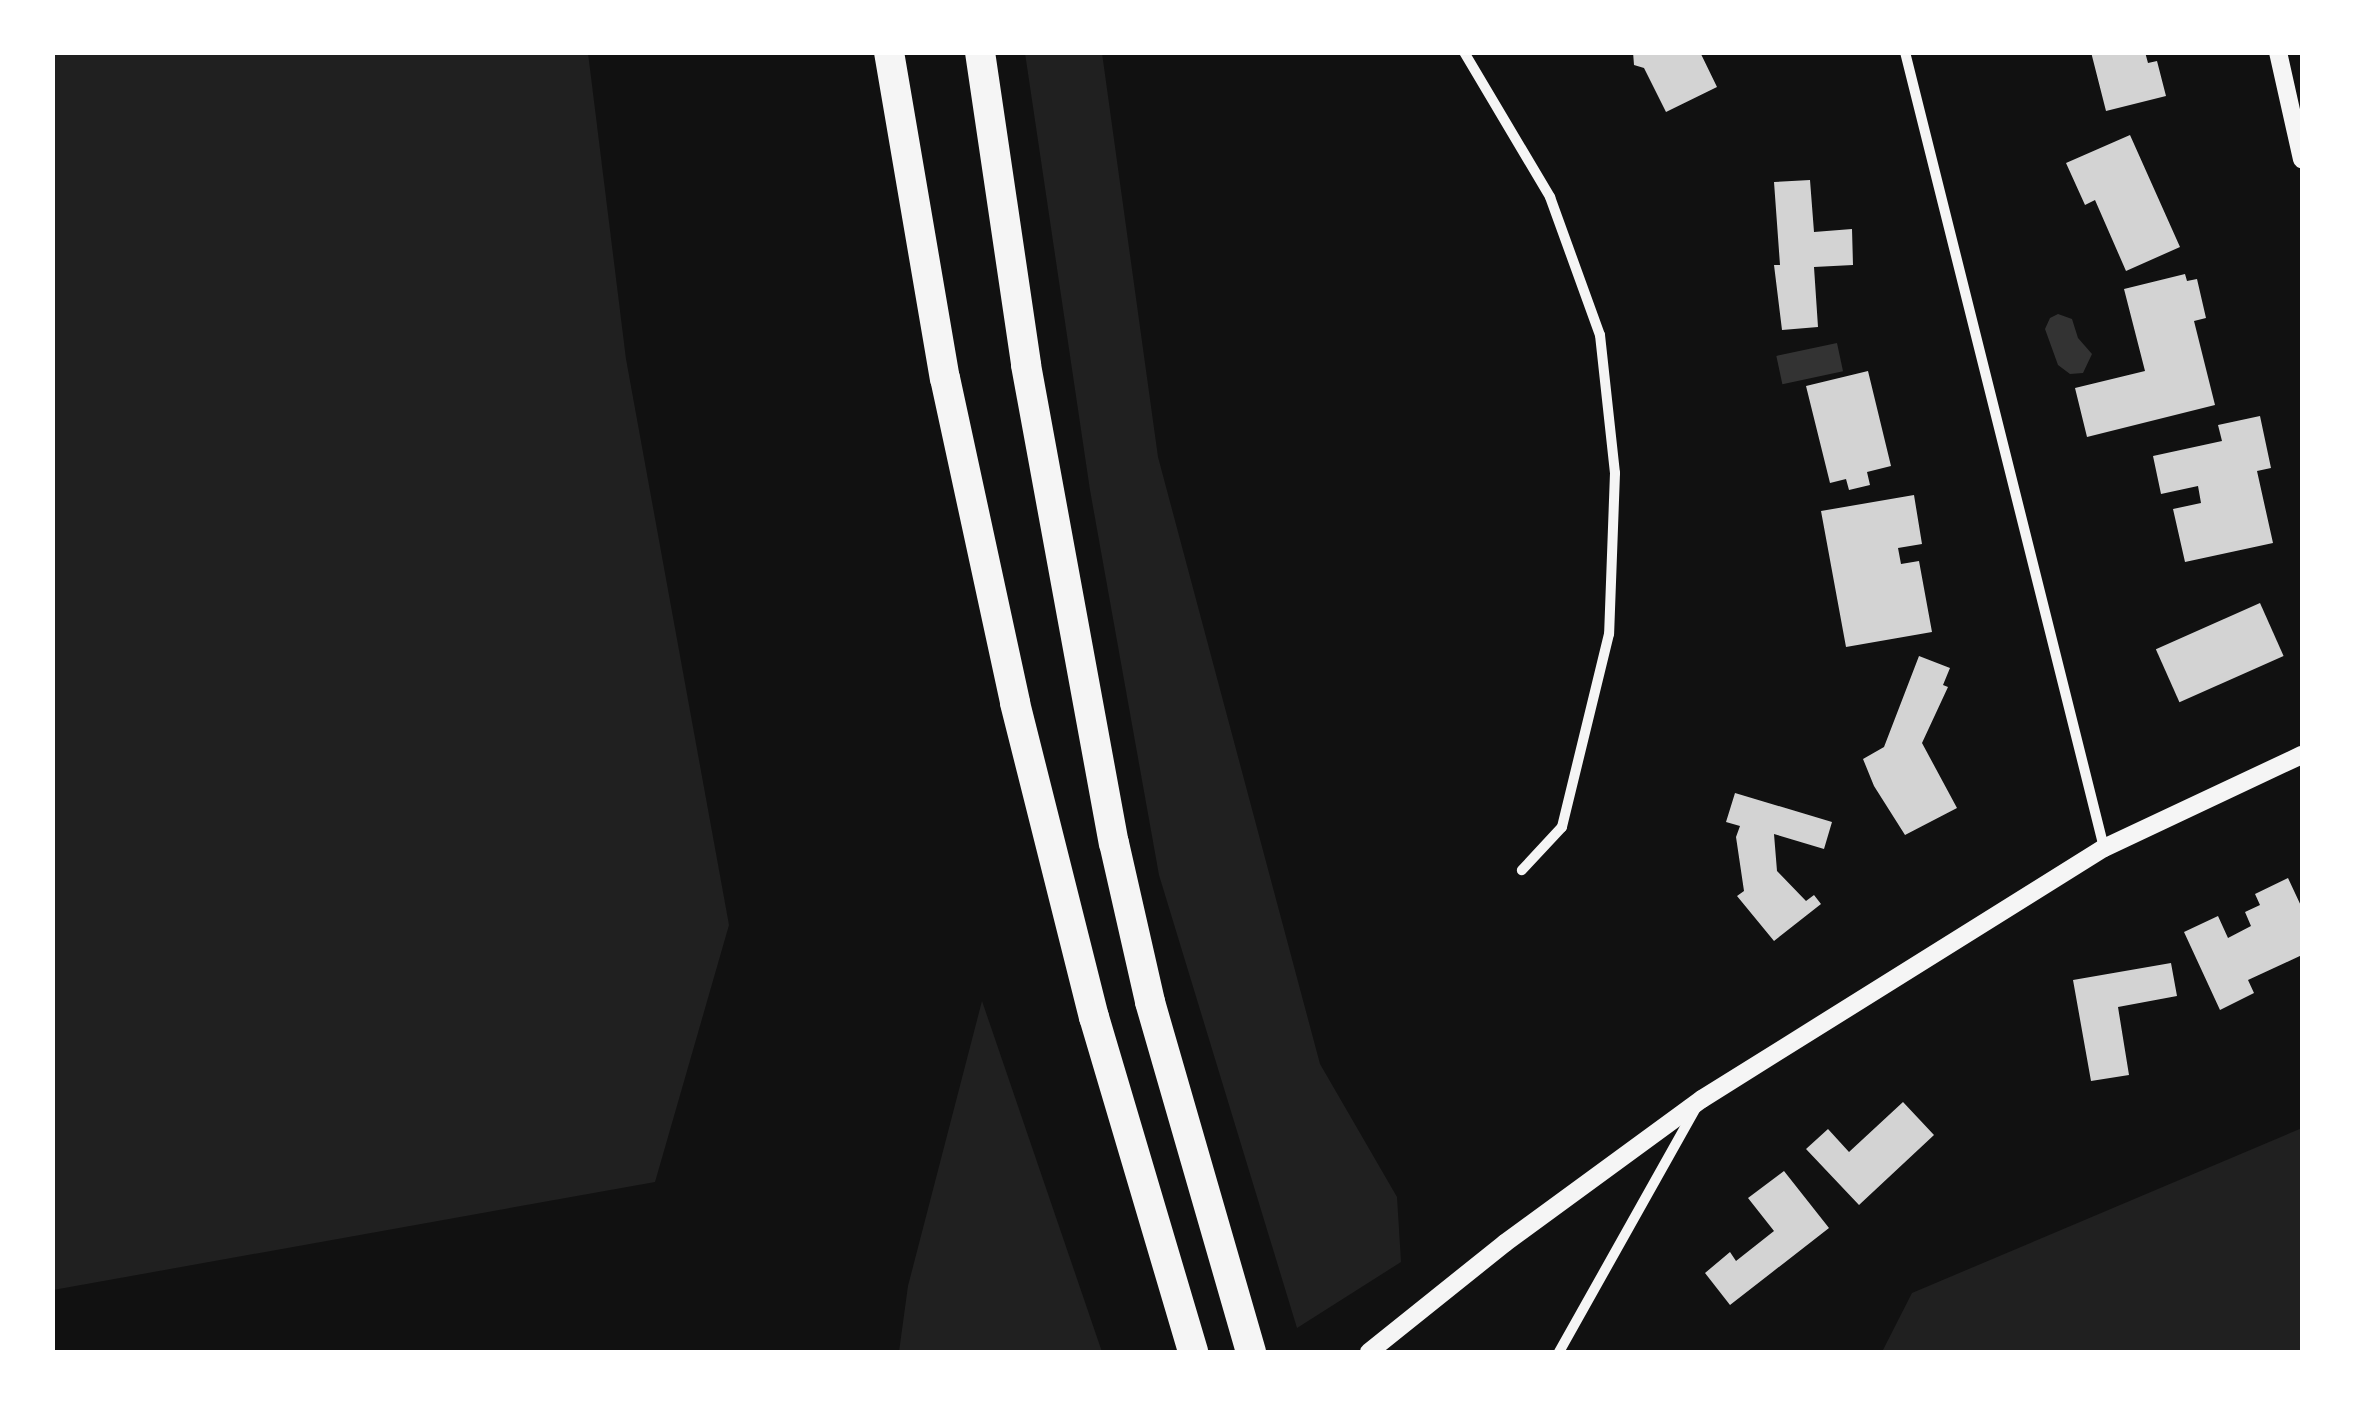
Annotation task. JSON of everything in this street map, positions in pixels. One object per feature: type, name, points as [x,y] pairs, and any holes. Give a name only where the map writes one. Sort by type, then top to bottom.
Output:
[{"type":"highway","points":[[889,52],[945,378],[1015,703],[1094,1017],[1192,1352]]},
{"type":"highway","points":[[980,52],[1030,383],[1114,843],[1150,1002],[1246,1338]]},
{"type":"street","points":[[1464,52],[1550,197],[1600,335],[1615,473],[1609,634],[1562,827],[1522,870]]},
{"type":"street","points":[[1905,52],[2104,848]]},
{"type":"street","points":[[2278,52],[2302,159]]},
{"type":"street","points":[[1368,1352],[1505,1244],[1702,1098],[2104,848],[2302,755]]},
{"type":"street","points":[[1559,1352],[1702,1098]]},
{"type":"shaded area","points":[[53,52],[588,53],[626,359],[729,925],[655,1182],[53,1290]]},
{"type":"shaded area","points":[[1025,53],[1102,53],[1158,457],[1320,1064],[1397,1197],[1401,1262],[1297,1328],[1159,875],[1090,490]]},
{"type":"shaded area","points":[[2058,314],[2072,319],[2078,338],[2092,354],[2083,373],[2070,374],[2058,365],[2045,329],[2050,318]]},
{"type":"shaded area","points":[[1837,343],[1843,371],[1782,384],[1776,356]]},
{"type":"shaded area","points":[[982,1001],[1102,1352],[899,1352],[908,1286]]},
{"type":"shaded area","points":[[2302,1128],[2302,1352],[1882,1352],[1912,1293]]},
{"type":"building","points":[[1633,52],[1700,52],[1717,87],[1666,112],[1644,68],[1634,65]]},
{"type":"building","points":[[2091,52],[2145,52],[2148,63],[2157,61],[2166,96],[2106,111]]},
{"type":"building","points":[[2130,135],[2180,247],[2126,271],[2095,200],[2085,205],[2066,163]]},
{"type":"building","points":[[1810,180],[1814,232],[1852,229],[1853,265],[1814,267],[1818,327],[1782,330],[1774,265],[1780,265],[1774,182]]},
{"type":"building","points":[[2185,274],[2187,281],[2197,279],[2206,318],[2194,321],[2215,405],[2087,437],[2075,388],[2145,371],[2124,289]]},
{"type":"building","points":[[1868,371],[1891,466],[1867,472],[1870,485],[1849,490],[1846,479],[1830,483],[1806,386]]},
{"type":"building","points":[[2260,416],[2271,468],[2257,471],[2273,543],[2185,562],[2173,509],[2201,503],[2198,486],[2161,494],[2153,456],[2222,441],[2218,425]]},
{"type":"building","points":[[1914,495],[1922,544],[1898,548],[1901,564],[1919,561],[1932,632],[1846,647],[1821,511]]},
{"type":"building","points":[[2260,603],[2284,656],[2179,702],[2156,649]]},
{"type":"building","points":[[1919,656],[1950,668],[1943,685],[1948,687],[1922,743],[1957,808],[1905,835],[1874,786],[1863,759],[1884,747]]},
{"type":"building","points":[[1735,793],[1832,822],[1824,849],[1774,834],[1777,871],[1806,901],[1814,895],[1821,904],[1774,941],[1737,896],[1744,891],[1736,837],[1740,826],[1726,822]]},
{"type":"building","points":[[2288,878],[2302,908],[2302,955],[2248,980],[2254,993],[2220,1010],[2184,932],[2218,916],[2228,938],[2251,926],[2245,912],[2260,905],[2255,894]]},
{"type":"building","points":[[2171,963],[2177,996],[2118,1007],[2129,1075],[2091,1081],[2073,980]]},
{"type":"building","points":[[1903,1102],[1934,1135],[1859,1205],[1806,1149],[1828,1129],[1849,1152]]},
{"type":"building","points":[[1784,1171],[1829,1228],[1730,1305],[1705,1273],[1730,1252],[1736,1261],[1774,1231],[1748,1198]]}]
